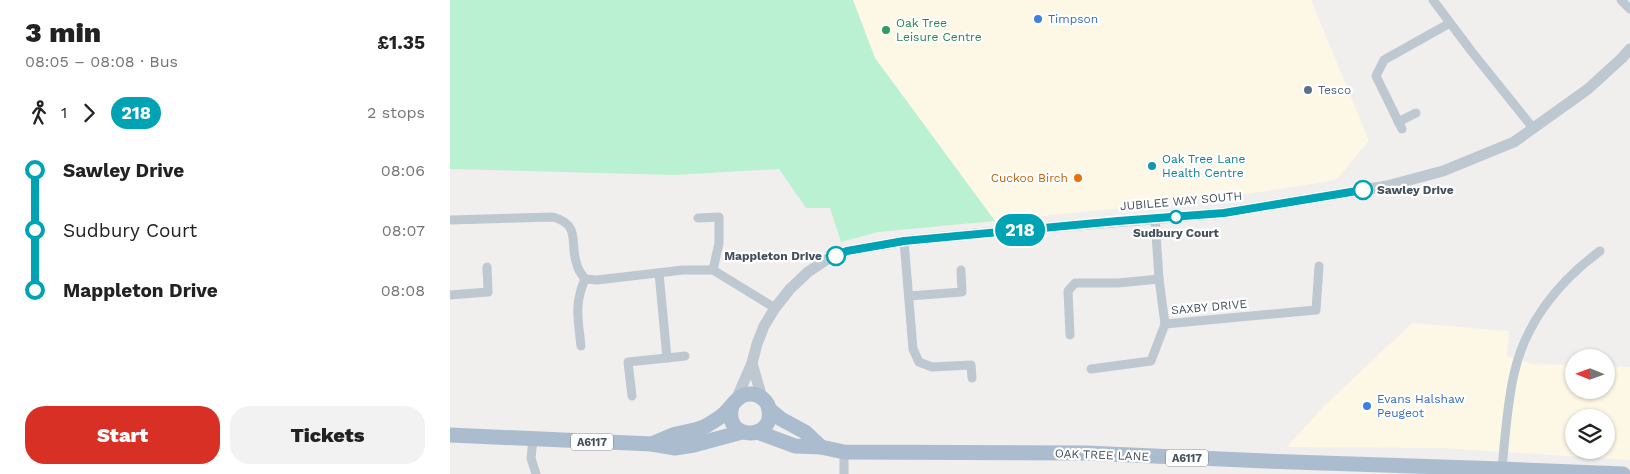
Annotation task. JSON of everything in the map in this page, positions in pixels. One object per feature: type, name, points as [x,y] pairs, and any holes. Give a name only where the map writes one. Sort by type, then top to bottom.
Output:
[{"type":"main road","name":"A6117","points":[[652,444],[705,426],[723,415],[742,396],[755,394],[765,403]]},
{"type":"main road","points":[[734,403],[730,412],[733,424],[750,432],[766,425],[769,420],[765,403]]},
{"type":"main road","points":[[765,403],[781,419],[806,432],[820,447]]},
{"type":"main road","name":"OAK TREE LANE","points":[[750,432],[795,446],[820,447],[844,452],[1086,453],[1276,462],[1502,468],[1623,474]]},
{"type":"main road","name":"A6117","points":[[450,434],[581,442],[652,444],[675,448],[750,432]]},
{"type":"street","points":[[1434,0],[1532,128]]},
{"type":"street","points":[[1621,0],[1630,8]]},
{"type":"street","points":[[1416,113],[1400,126],[1376,76],[1384,60],[1450,23]]},
{"type":"street","name":"JUBILEE WAY SOUTH","points":[[734,403],[752,363],[756,344],[775,308],[790,289],[808,272],[826,260],[847,251],[904,241],[1224,213],[1387,186],[1443,171],[1514,142],[1588,89],[1630,50]]},
{"type":"street","points":[[450,220],[553,217],[562,219],[568,223],[572,231],[577,265],[585,279]]},
{"type":"street","points":[[698,218],[719,217],[719,243],[713,270]]},
{"type":"street","name":"SAXBY DRIVE","points":[[1155,218],[1159,279],[1165,324],[1316,310],[1319,266]]},
{"type":"street","points":[[904,241],[913,349],[919,362],[932,367],[971,365],[972,378]]},
{"type":"street","points":[[1502,468],[1514,372],[1533,323],[1565,282],[1582,264],[1600,251]]},
{"type":"street","points":[[450,296],[488,292],[486,267]]},
{"type":"street","points":[[585,279],[597,280],[683,270],[713,270],[775,308]]},
{"type":"street","points":[[909,296],[962,292],[961,270]]},
{"type":"street","points":[[659,273],[667,358]]},
{"type":"street","points":[[581,346],[577,309],[579,295],[585,279]]},
{"type":"street","points":[[1070,335],[1068,290],[1075,283],[1118,283],[1159,279]]},
{"type":"street","points":[[1090,369],[1150,361],[1165,324]]},
{"type":"street","points":[[632,396],[628,362],[685,356]]},
{"type":"street","points":[[752,363],[765,403]]},
{"type":"street","points":[[533,439],[531,458],[536,474]]},
{"type":"street","points":[[844,452],[844,474]]},
{"type":"shaded area","points":[[853,0],[1311,0],[1369,141],[1337,179],[1331,181],[1221,198],[995,221],[875,58]]},
{"type":"shaded area","points":[[1412,323],[1509,331],[1507,356],[1532,364],[1565,365],[1565,399],[1615,399],[1615,366],[1630,367],[1630,460],[1614,459],[1615,409],[1565,409],[1565,456],[1441,448],[1287,447],[1323,407]]},
{"type":"green space","points":[[450,0],[853,0],[875,58],[995,221],[878,232],[841,242],[830,208],[806,208],[779,169],[674,175],[450,169]]},
{"type":"bus line","name":"218","points":[[836,256],[847,251],[904,241],[1224,213],[1363,190]]},
{"type":"place","name":"Timpson","points":[[1038,19]]},
{"type":"place","name":"Oak Tree Leisure Centre","points":[[886,30]]},
{"type":"place","name":"Tesco","points":[[1308,90]]},
{"type":"place","name":"Oak Tree Lane Health Centre","points":[[1152,166]]},
{"type":"place","name":"Cuckoo Birch","points":[[1078,178]]},
{"type":"place","name":"Sawley Drive","points":[[1363,190]]},
{"type":"place","name":"Sudbury Court","points":[[1176,217]]},
{"type":"place","name":"Mappleton Drive","points":[[836,256]]},
{"type":"place","name":"Evans Halshaw Peugeot","points":[[1367,406]]}]
